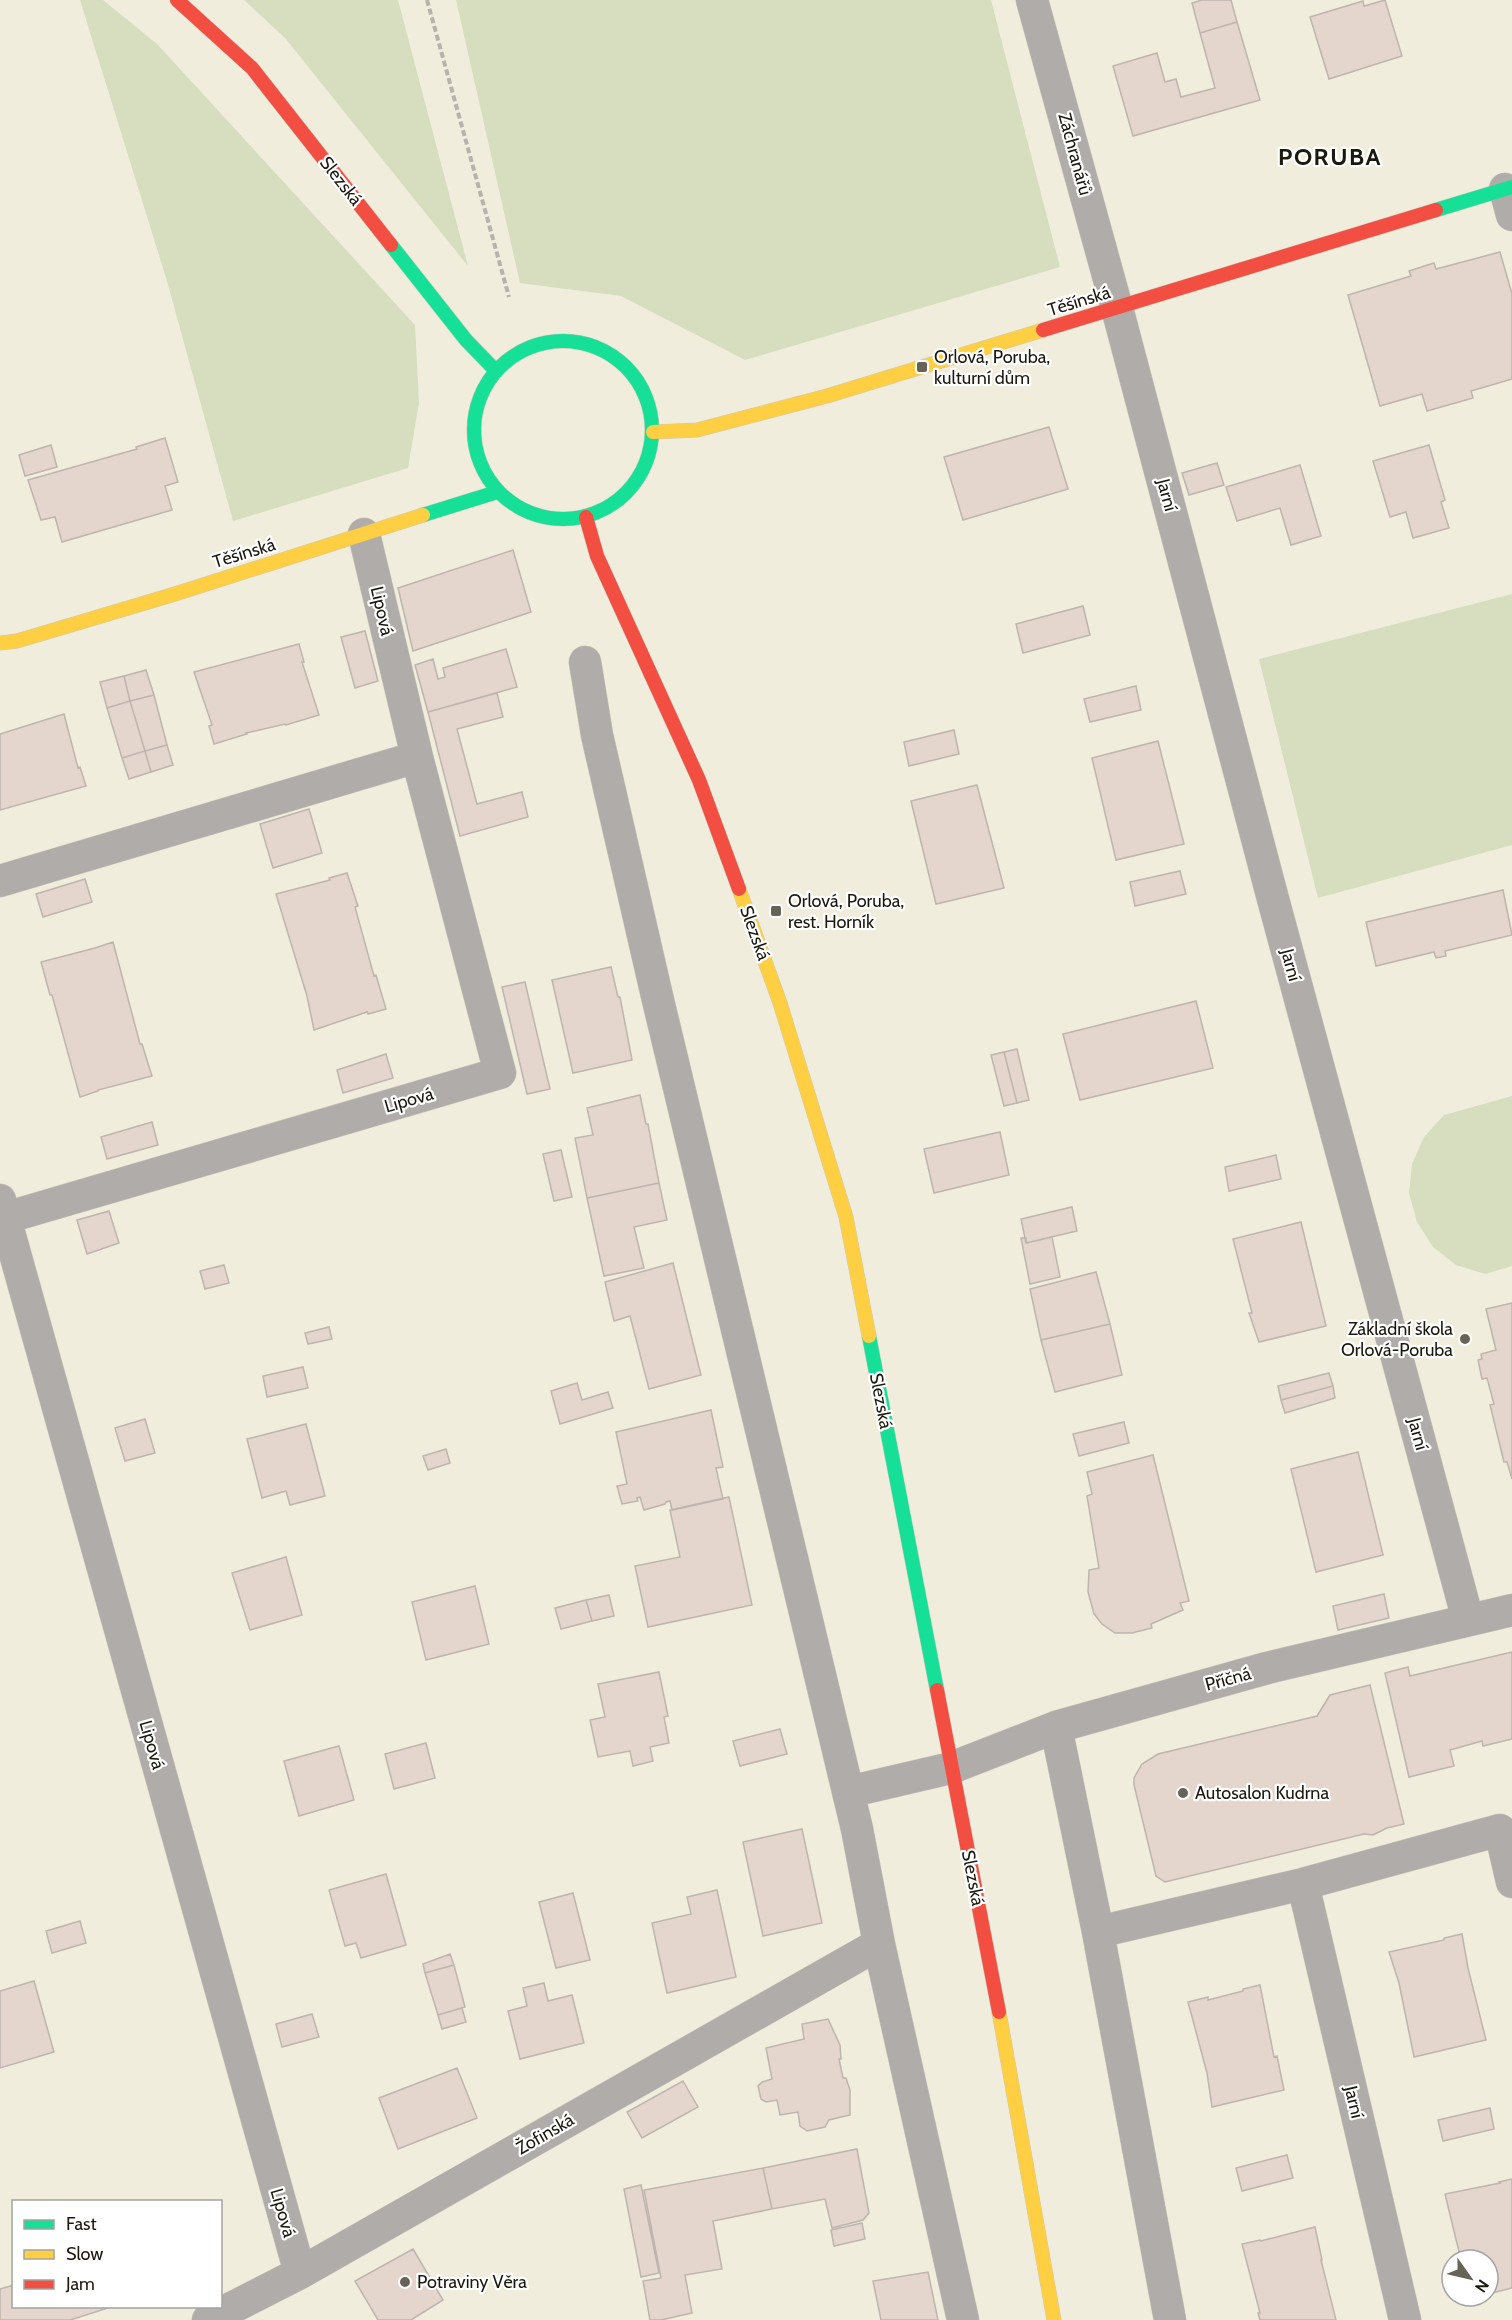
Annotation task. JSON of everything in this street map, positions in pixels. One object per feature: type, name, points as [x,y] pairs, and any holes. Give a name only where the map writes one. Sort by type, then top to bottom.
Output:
[{"type":"street","name":"Slezská","points":[[177,0],[252,68],[466,340],[496,371]]},
{"type":"street","name":"Záchranářů","points":[[1032,0],[1117,309]]},
{"type":"street","name":"Těšínská","points":[[653,432],[698,430],[827,396],[1117,309],[1510,197]]},
{"type":"street","name":"Jarní","points":[[1117,309],[1270,888],[1468,1620]]},
{"type":"street","points":[[569,341],[596,347],[619,360],[638,381],[649,405],[653,432],[648,461],[633,486],[612,505],[586,517],[562,520],[538,517],[516,507],[497,492],[480,462],[475,445],[474,419],[482,394],[496,371],[516,354],[542,343],[569,341]]},
{"type":"street","name":"Těšínská","points":[[0,643],[17,641],[164,597],[497,492]]},
{"type":"street","name":"Slezská","points":[[586,517],[597,556],[703,791],[780,1003],[846,1217],[1003,2032],[1054,2320]]},
{"type":"street","name":"Lipová","points":[[300,2273],[3,1209],[500,1073],[417,757],[364,534]]},
{"type":"street","points":[[585,662],[597,735],[657,996],[848,1792],[879,1944],[963,2320]]},
{"type":"street","points":[[0,881],[417,757]]},
{"type":"street","name":"Příčná","points":[[848,1792],[951,1768],[1056,1727],[1267,1668],[1512,1610]]},
{"type":"street","points":[[1056,1727],[1098,1932],[1170,2320]]},
{"type":"street","points":[[1098,1932],[1303,1884],[1500,1830],[1512,1882]]},
{"type":"street","name":"Jarní","points":[[1303,1884],[1405,2320]]},
{"type":"street","name":"Žofinská","points":[[208,2320],[300,2273],[879,1944]]},
{"type":"path","points":[[427,0],[509,297]]},
{"type":"green space","points":[[80,0],[103,0],[157,44],[415,325],[419,403],[408,468],[233,521],[167,281]]},
{"type":"green space","points":[[244,0],[398,0],[468,266],[285,38]]},
{"type":"green space","points":[[456,0],[991,0],[1060,267],[745,360],[621,296],[520,283]]},
{"type":"green space","points":[[1512,594],[1512,845],[1318,898],[1259,659]]},
{"type":"green space","points":[[1512,1096],[1512,1266],[1485,1274],[1456,1265],[1433,1247],[1417,1222],[1409,1193],[1412,1164],[1424,1137],[1444,1115]]},
{"type":"building","points":[[1202,0],[1231,0],[1237,22],[1200,33],[1192,3]]},
{"type":"building","points":[[1385,0],[1402,56],[1329,79],[1310,17],[1363,1],[1364,6]]},
{"type":"building","points":[[1237,22],[1260,100],[1133,136],[1113,66],[1157,53],[1165,82],[1176,79],[1181,97],[1215,88],[1200,33]]},
{"type":"building","points":[[1500,252],[1512,294],[1512,379],[1471,391],[1473,398],[1427,411],[1422,394],[1380,406],[1348,295],[1411,276],[1409,271],[1434,263],[1436,269]]},
{"type":"building","points":[[1049,427],[1068,489],[963,520],[944,457]]},
{"type":"building","points":[[165,438],[178,482],[165,486],[172,510],[62,542],[55,517],[41,520],[28,480],[137,449],[136,447]]},
{"type":"building","points":[[51,445],[57,467],[25,476],[19,455]]},
{"type":"building","points":[[1429,445],[1445,500],[1441,502],[1449,528],[1413,538],[1406,512],[1390,517],[1373,461]]},
{"type":"building","points":[[1217,463],[1224,485],[1189,495],[1182,473]]},
{"type":"building","points":[[1300,465],[1321,536],[1291,545],[1280,508],[1237,521],[1226,487]]},
{"type":"building","points":[[513,550],[531,612],[413,651],[398,588]]},
{"type":"building","points":[[1083,606],[1090,635],[1023,653],[1016,624]]},
{"type":"building","points":[[365,631],[378,681],[355,688],[341,637]]},
{"type":"building","points":[[299,644],[304,662],[302,662],[319,715],[286,725],[246,733],[214,744],[209,726],[212,725],[194,672]]},
{"type":"building","points":[[506,649],[517,687],[428,712],[415,665],[433,659],[438,679],[445,677],[443,668]]},
{"type":"building","points":[[146,670],[154,695],[130,701],[124,676]]},
{"type":"building","points":[[124,676],[130,701],[107,708],[100,682]]},
{"type":"building","points":[[1136,686],[1141,710],[1090,722],[1084,699]]},
{"type":"building","points":[[497,693],[503,717],[457,729],[477,804],[522,792],[528,817],[460,836],[428,712]]},
{"type":"building","points":[[154,695],[167,745],[145,751],[130,701]]},
{"type":"building","points":[[130,701],[145,751],[122,758],[107,708]]},
{"type":"building","points":[[64,714],[78,768],[80,767],[86,786],[0,810],[0,734]]},
{"type":"building","points":[[954,730],[959,754],[909,766],[904,742]]},
{"type":"building","points":[[1158,741],[1184,844],[1116,860],[1092,758]]},
{"type":"building","points":[[167,745],[173,765],[151,772],[145,751]]},
{"type":"building","points":[[145,751],[151,772],[129,779],[122,758]]},
{"type":"building","points":[[977,785],[1004,888],[936,904],[911,801]]},
{"type":"building","points":[[309,809],[322,853],[273,868],[260,824]]},
{"type":"building","points":[[1180,871],[1186,894],[1135,906],[1130,882]]},
{"type":"building","points":[[347,873],[358,906],[355,907],[374,976],[376,975],[386,1009],[368,1014],[367,1012],[314,1030],[307,996],[276,894],[330,880],[329,878]]},
{"type":"building","points":[[85,879],[92,902],[43,917],[36,894]]},
{"type":"building","points":[[1503,890],[1512,935],[1445,951],[1446,956],[1436,958],[1434,952],[1376,966],[1366,922]]},
{"type":"building","points":[[113,942],[140,1044],[142,1044],[152,1076],[80,1097],[41,962]]},
{"type":"building","points":[[611,967],[618,997],[620,997],[632,1060],[573,1073],[552,980]]},
{"type":"building","points":[[525,982],[550,1089],[527,1094],[502,987]]},
{"type":"building","points":[[1196,1001],[1213,1068],[1080,1100],[1063,1034]]},
{"type":"building","points":[[1017,1049],[1029,1100],[1017,1103],[1004,1052]]},
{"type":"building","points":[[1004,1052],[1017,1103],[1004,1106],[991,1055]]},
{"type":"building","points":[[386,1054],[393,1078],[343,1093],[337,1070]]},
{"type":"building","points":[[640,1095],[659,1183],[587,1198],[575,1138],[593,1135],[587,1108]]},
{"type":"building","points":[[152,1122],[158,1145],[107,1159],[101,1137]]},
{"type":"building","points":[[1000,1132],[1009,1175],[934,1193],[924,1149]]},
{"type":"building","points":[[561,1150],[572,1197],[554,1201],[543,1154]]},
{"type":"building","points":[[1276,1155],[1281,1179],[1229,1191],[1225,1167]]},
{"type":"building","points":[[659,1183],[667,1220],[634,1227],[644,1268],[604,1276],[587,1198]]},
{"type":"building","points":[[1072,1207],[1077,1231],[1026,1243],[1021,1219]]},
{"type":"building","points":[[109,1211],[119,1243],[87,1254],[77,1220]]},
{"type":"building","points":[[1301,1222],[1326,1326],[1259,1342],[1249,1313],[1252,1313],[1233,1239]]},
{"type":"building","points":[[1052,1237],[1060,1277],[1030,1284],[1021,1238],[1026,1238],[1026,1243]]},
{"type":"building","points":[[673,1263],[701,1375],[649,1389],[630,1316],[614,1321],[605,1282]]},
{"type":"building","points":[[224,1265],[229,1283],[205,1289],[200,1271]]},
{"type":"building","points":[[1096,1272],[1110,1324],[1041,1340],[1030,1289]]},
{"type":"building","points":[[1512,1303],[1512,1479],[1507,1462],[1504,1462],[1490,1405],[1494,1404],[1487,1378],[1482,1379],[1478,1360],[1482,1359],[1481,1354],[1496,1350],[1486,1309]]},
{"type":"building","points":[[1110,1324],[1122,1375],[1055,1392],[1041,1340]]},
{"type":"building","points":[[329,1327],[332,1339],[308,1344],[305,1333]]},
{"type":"building","points":[[303,1367],[308,1388],[267,1397],[263,1376]]},
{"type":"building","points":[[1329,1373],[1333,1386],[1281,1400],[1278,1386]]},
{"type":"building","points":[[577,1383],[582,1400],[608,1392],[613,1408],[560,1424],[551,1391]]},
{"type":"building","points":[[1333,1386],[1335,1398],[1285,1413],[1281,1400]]},
{"type":"building","points":[[711,1410],[723,1467],[716,1468],[723,1499],[672,1510],[670,1501],[644,1510],[640,1497],[637,1498],[638,1501],[622,1504],[617,1486],[627,1484],[616,1432]]},
{"type":"building","points":[[145,1419],[155,1453],[125,1461],[115,1428]]},
{"type":"building","points":[[1124,1422],[1129,1443],[1079,1456],[1073,1434]]},
{"type":"building","points":[[306,1424],[325,1496],[290,1505],[286,1491],[262,1498],[247,1439]]},
{"type":"building","points":[[446,1449],[450,1463],[428,1470],[423,1456]]},
{"type":"building","points":[[1358,1452],[1383,1555],[1316,1572],[1291,1469]]},
{"type":"building","points":[[1153,1455],[1189,1601],[1180,1603],[1183,1610],[1151,1624],[1152,1628],[1132,1633],[1115,1633],[1102,1624],[1094,1614],[1088,1592],[1089,1570],[1099,1568],[1087,1496],[1092,1494],[1087,1472]]},
{"type":"building","points":[[729,1497],[752,1605],[648,1627],[635,1566],[680,1557],[670,1510]]},
{"type":"building","points":[[286,1557],[302,1615],[250,1630],[232,1573]]},
{"type":"building","points":[[475,1586],[489,1644],[426,1660],[412,1602]]},
{"type":"building","points":[[1384,1594],[1389,1618],[1338,1630],[1333,1606]]},
{"type":"building","points":[[609,1595],[614,1616],[592,1621],[586,1600]]},
{"type":"building","points":[[586,1600],[592,1621],[561,1629],[555,1608]]},
{"type":"building","points":[[1512,1652],[1512,1739],[1483,1746],[1482,1741],[1450,1750],[1454,1766],[1409,1777],[1385,1673],[1408,1667],[1410,1676]]},
{"type":"building","points":[[659,1672],[668,1716],[664,1717],[669,1743],[650,1747],[653,1761],[633,1766],[630,1751],[598,1757],[590,1720],[605,1717],[598,1684]]},
{"type":"building","points":[[1370,1685],[1404,1824],[1387,1828],[1373,1835],[1364,1834],[1165,1882],[1156,1876],[1134,1785],[1134,1778],[1142,1764],[1158,1754],[1317,1716],[1330,1695]]},
{"type":"building","points":[[780,1729],[787,1754],[740,1766],[733,1741]]},
{"type":"building","points":[[426,1743],[435,1778],[394,1789],[385,1754]]},
{"type":"building","points":[[339,1746],[354,1800],[299,1816],[284,1761]]},
{"type":"building","points":[[802,1829],[822,1923],[763,1936],[743,1842]]},
{"type":"building","points":[[386,1874],[406,1945],[361,1958],[356,1943],[345,1946],[329,1890]]},
{"type":"building","points":[[717,1890],[736,1977],[667,1993],[652,1923],[691,1914],[687,1897]]},
{"type":"building","points":[[573,1893],[590,1960],[556,1968],[539,1902]]},
{"type":"building","points":[[80,1921],[86,1943],[52,1953],[46,1931]]},
{"type":"building","points":[[1462,1934],[1486,2040],[1414,2057],[1399,1983],[1389,1952]]},
{"type":"building","points":[[450,1954],[454,1965],[425,1973],[423,1964]]},
{"type":"building","points":[[454,1965],[465,2007],[438,2015],[425,1973]]},
{"type":"building","points":[[34,1981],[54,2052],[0,2068],[0,1991]]},
{"type":"building","points":[[544,1983],[548,2001],[572,1995],[584,2043],[520,2059],[508,2011],[527,2006],[523,1988]]},
{"type":"building","points":[[1260,1985],[1274,2057],[1277,2056],[1284,2090],[1212,2107],[1207,2073],[1188,2002],[1208,1997],[1208,2000]]},
{"type":"building","points":[[462,2008],[466,2022],[442,2029],[438,2015]]},
{"type":"building","points":[[312,2014],[319,2037],[282,2047],[276,2024]]},
{"type":"building","points":[[828,2019],[840,2045],[841,2059],[839,2059],[843,2078],[846,2078],[850,2090],[850,2115],[829,2120],[825,2127],[807,2131],[800,2126],[798,2112],[780,2115],[777,2100],[766,2102],[761,2099],[758,2086],[772,2079],[766,2048],[804,2039],[802,2024]]},
{"type":"building","points":[[457,2068],[477,2118],[398,2149],[379,2098]]},
{"type":"building","points":[[683,2081],[698,2107],[642,2138],[627,2112]]},
{"type":"building","points":[[1490,2108],[1494,2129],[1443,2141],[1438,2120]]},
{"type":"building","points":[[857,2149],[869,2213],[863,2220],[832,2228],[825,2199],[772,2209],[763,2168]]},
{"type":"building","points":[[1287,2155],[1293,2178],[1242,2191],[1236,2168]]},
{"type":"building","points":[[763,2168],[772,2209],[713,2221],[722,2269],[685,2275],[692,2313],[661,2320],[650,2320],[643,2281],[661,2278],[644,2190]]},
{"type":"building","points":[[1512,2179],[1512,2288],[1500,2291],[1500,2248],[1458,2248],[1445,2194]]},
{"type":"building","points":[[641,2185],[659,2273],[641,2277],[624,2189]]},
{"type":"building","points":[[862,2223],[865,2239],[834,2246],[831,2230]]},
{"type":"building","points":[[1315,2227],[1336,2320],[1260,2320],[1242,2244]]},
{"type":"building","points":[[413,2249],[443,2300],[411,2320],[378,2320],[355,2281]]},
{"type":"building","points":[[928,2272],[938,2320],[881,2320],[873,2281]]},
{"type":"building","points":[[12,2286],[12,2308],[108,2308],[70,2320],[0,2320],[0,2289]]},
{"type":"traffic: fast","points":[[1436,210],[1512,187]]},
{"type":"traffic: fast","points":[[391,245],[466,340],[496,371]]},
{"type":"traffic: fast","points":[[563,341],[597,348],[626,367],[645,396],[652,430],[645,464],[626,493],[597,512],[563,519],[529,512],[500,493],[481,464],[474,430],[481,396],[500,367],[529,348],[563,341]]},
{"type":"traffic: fast","points":[[423,515],[497,492]]},
{"type":"traffic: fast","points":[[869,1336],[937,1690]]},
{"type":"traffic: slow","points":[[653,432],[697,430],[827,396],[1043,330]]},
{"type":"traffic: slow","points":[[0,643],[17,641],[175,594],[423,515]]},
{"type":"traffic: slow","points":[[739,889],[780,1003],[846,1217],[869,1336]]},
{"type":"traffic: slow","points":[[999,2012],[1054,2320]]},
{"type":"traffic: jam","points":[[177,0],[252,68],[391,245]]},
{"type":"traffic: jam","points":[[1043,330],[1436,210]]},
{"type":"traffic: jam","points":[[586,517],[597,556],[699,780],[739,889]]},
{"type":"traffic: jam","points":[[937,1690],[999,2012]]},
{"type":"place","name":"Orlová, Poruba, kulturní dům","points":[[922,367]]},
{"type":"place","name":"Orlová, Poruba, rest. Horník","points":[[776,911]]},
{"type":"place","name":"Základní škola Orlová-Poruba","points":[[1465,1339]]},
{"type":"place","name":"Autosalon Kudrna","points":[[1183,1793]]},
{"type":"place","name":"Potraviny Věra","points":[[405,2282]]},
{"type":"district","name":"PORUBA","points":[[1330,156]]}]
